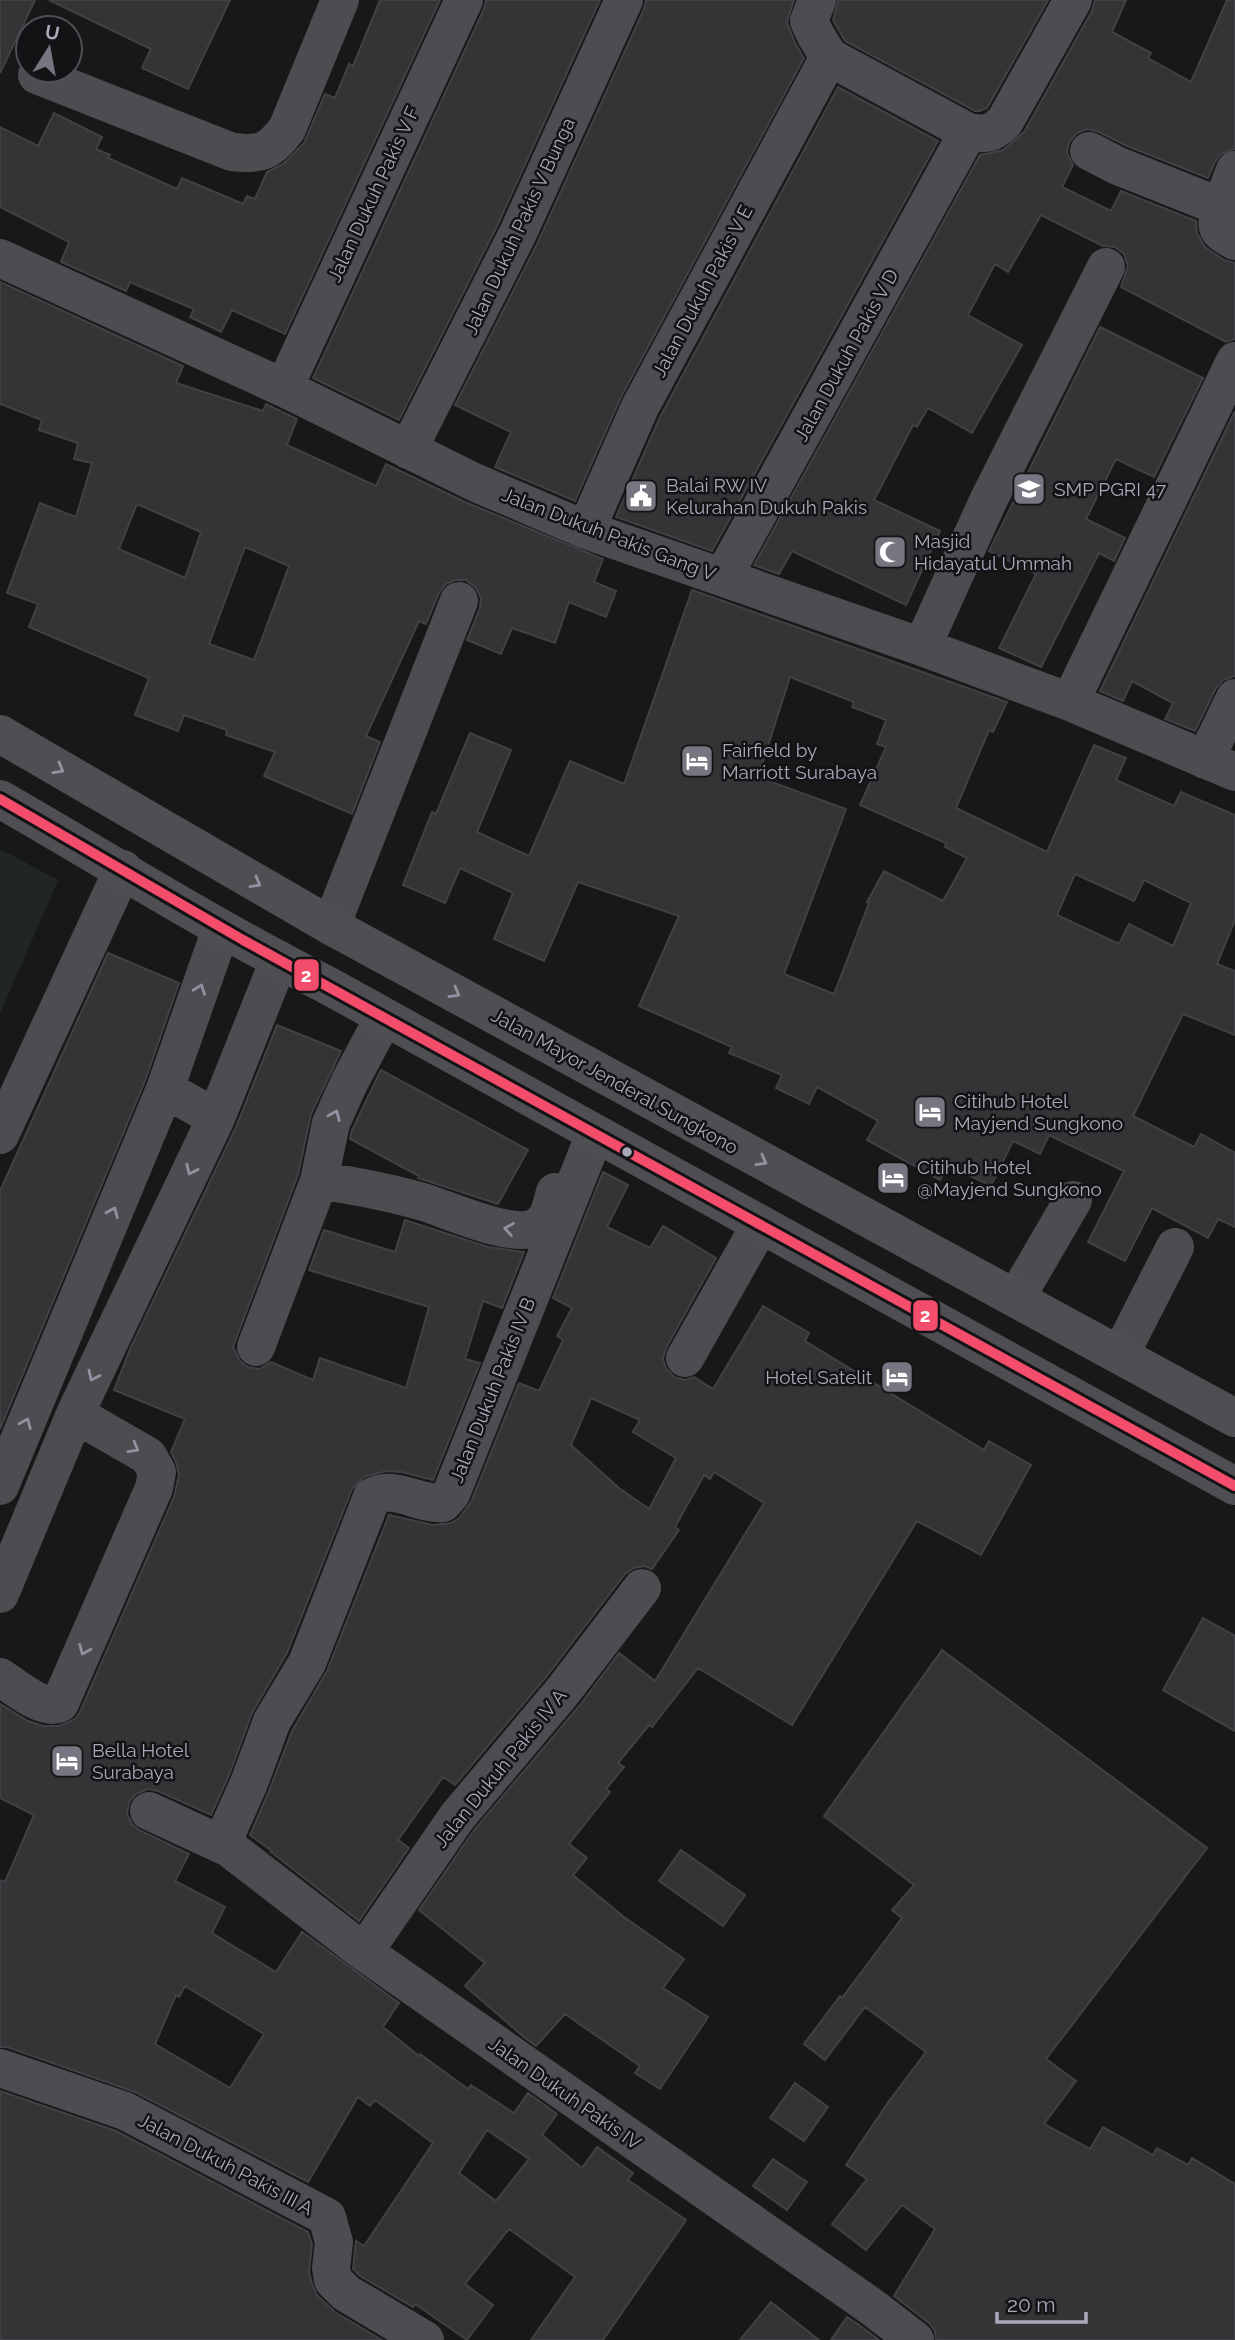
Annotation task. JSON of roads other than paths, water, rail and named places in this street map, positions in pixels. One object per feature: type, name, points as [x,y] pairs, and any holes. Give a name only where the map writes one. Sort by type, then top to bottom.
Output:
[{"type":"main road","name":"Jalan Mayor Jenderal Sungkono","points":[[0,734],[336,929],[1235,1418]]},
{"type":"main road","points":[[0,799],[221,929],[1235,1486]]},
{"type":"main road","points":[[279,960],[301,968],[323,960],[332,938],[329,930],[336,929],[343,947],[334,958],[325,984]]},
{"type":"street","points":[[60,84],[232,152],[254,154],[275,144],[288,129],[340,0]]},
{"type":"street","name":"Jalan Dukuh Pakis V F","points":[[284,388],[464,0]]},
{"type":"street","name":"Jalan Dukuh Pakis V Bunga","points":[[408,450],[518,233],[624,0]]},
{"type":"street","name":"Jalan Dukuh Pakis V D","points":[[723,577],[981,132],[1005,121],[1073,0]]},
{"type":"street","points":[[813,10],[815,34],[829,57],[981,132]]},
{"type":"street","name":"Jalan Dukuh Pakis V E","points":[[586,530],[640,407],[829,57]]},
{"type":"street","points":[[1089,151],[1228,224],[1235,170]]},
{"type":"street","name":"Jalan Dukuh Pakis Gang V","points":[[0,258],[284,388],[474,482],[586,530],[922,646],[1070,702],[1220,766]]},
{"type":"street","points":[[922,646],[988,501],[1106,267]]},
{"type":"street","points":[[1070,702],[1235,361]]},
{"type":"street","points":[[336,929],[459,601]]},
{"type":"street","points":[[1220,766],[1235,698]]},
{"type":"street","points":[[0,1135],[123,869]]},
{"type":"street","points":[[0,1486],[165,1089],[221,929]]},
{"type":"street","points":[[0,1594],[75,1414],[216,1118],[279,960]]},
{"type":"street","points":[[256,1348],[319,1181],[331,1123],[384,1017]]},
{"type":"street","points":[[165,1089],[216,1118]]},
{"type":"street","points":[[319,1181],[370,1188],[505,1229],[522,1231],[536,1227],[547,1219],[586,1128]]},
{"type":"street","name":"Jalan Dukuh Pakis IV B","points":[[227,1843],[272,1721],[307,1663],[372,1497],[380,1492],[391,1493],[433,1504],[443,1503],[451,1494],[586,1128]]},
{"type":"street","points":[[1016,1298],[1073,1200]]},
{"type":"street","points":[[685,1358],[760,1225]]},
{"type":"street","points":[[1120,1355],[1175,1247]]},
{"type":"street","points":[[0,1677],[45,1706],[60,1703],[154,1488],[157,1472],[148,1456],[75,1414]]},
{"type":"street","name":"Jalan Dukuh Pakis IV A","points":[[364,1952],[463,1808],[563,1691],[642,1588]]},
{"type":"street","name":"Jalan Dukuh Pakis IV","points":[[149,1811],[227,1843],[364,1952],[872,2307],[915,2340]]},
{"type":"street","name":"Jalan Dukuh Pakis III A","points":[[0,2068],[125,2111],[327,2217],[334,2242],[331,2268],[333,2280],[346,2293],[425,2340]]},
{"type":"place","name":"SMP PGRI 47","points":[[1029,489]]},
{"type":"place","name":"Balai RW IV Kelurahan Dukuh Pakis","points":[[641,496]]},
{"type":"place","name":"Masjid Hidayatul Ummah","points":[[890,552]]},
{"type":"place","name":"Fairfield by Marriott Surabaya","points":[[697,761]]},
{"type":"place","name":"Citihub Hotel Mayjend Sungkono","points":[[930,1112]]},
{"type":"place","name":"Citihub Hotel @Mayjend Sungkono","points":[[893,1178]]},
{"type":"place","name":"Hotel Satelit","points":[[897,1377]]},
{"type":"place","name":"Bella Hotel Surabaya","points":[[67,1761]]}]
